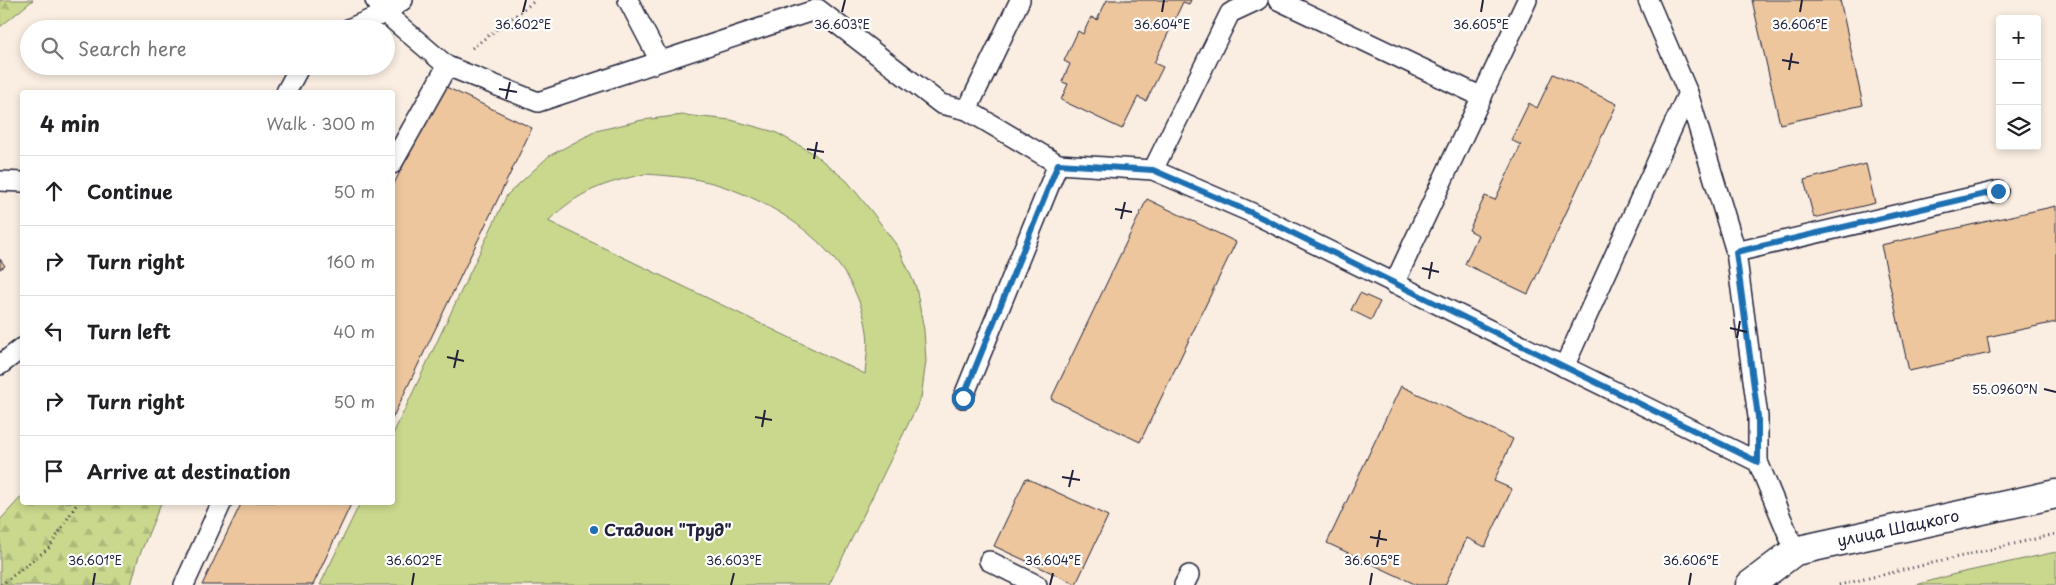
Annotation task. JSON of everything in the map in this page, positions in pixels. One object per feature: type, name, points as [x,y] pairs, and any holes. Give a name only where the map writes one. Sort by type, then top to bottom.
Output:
[{"type":"street","name":"улица Шацкого","points":[[1750,585],[1795,551],[2056,494]]},
{"type":"lane","points":[[361,20],[380,7],[403,0]]},
{"type":"lane","points":[[628,0],[660,61]]},
{"type":"lane","points":[[967,110],[1020,0]]},
{"type":"lane","points":[[1153,170],[1230,13],[1258,0]]},
{"type":"lane","points":[[1278,0],[1482,97]]},
{"type":"lane","points":[[1394,284],[1527,0]]},
{"type":"lane","points":[[1648,0],[1688,92],[1736,252],[1758,417],[1758,462],[1795,551]]},
{"type":"lane","points":[[380,7],[395,20]]},
{"type":"lane","points":[[395,20],[447,66],[538,102],[818,9],[941,104],[967,110],[1058,164],[1153,170],[1250,212],[1332,261],[1394,284],[1758,462]]},
{"type":"lane","points":[[395,159],[447,66]]},
{"type":"lane","points":[[287,90],[295,75]]},
{"type":"lane","points":[[1564,367],[1688,92]]},
{"type":"lane","points":[[963,398],[1058,164]]},
{"type":"lane","points":[[0,181],[20,182]]},
{"type":"lane","points":[[1736,252],[1998,191]]},
{"type":"lane","points":[[0,365],[20,350]]},
{"type":"lane","points":[[184,585],[221,505]]},
{"type":"lane","points":[[989,561],[1037,585]]},
{"type":"path","points":[[447,66],[536,0]]},
{"type":"path","points":[[0,585],[50,547],[76,505]]},
{"type":"path","points":[[1839,585],[2056,534]]},
{"type":"green space","points":[[0,0],[33,0],[0,27]]},
{"type":"green space","points":[[683,115],[731,120],[775,132],[813,153],[847,181],[898,247],[916,287],[924,330],[926,361],[921,398],[829,585],[320,585],[359,505],[395,505],[395,430],[507,195],[549,156],[596,131],[642,120]],"holes":[[[645,174],[687,178],[728,188],[775,210],[818,242],[836,261],[850,282],[861,306],[868,337],[865,374],[548,221],[570,202],[604,185]]]},
{"type":"green space","points":[[20,498],[20,505],[160,505],[138,559],[131,585],[0,585],[0,520]]},
{"type":"green space","points":[[2056,552],[2056,585],[1916,585],[1955,574]]},
{"type":"building","points":[[1107,0],[1191,0],[1189,4],[1183,2],[1154,63],[1163,67],[1146,101],[1138,97],[1122,129],[1061,100],[1068,84],[1062,82],[1070,64],[1064,61],[1078,31],[1083,34],[1091,17],[1097,20]]},
{"type":"building","points":[[1752,0],[1840,0],[1863,105],[1780,124]]},
{"type":"building","points":[[1553,74],[1617,104],[1528,294],[1465,264],[1478,235],[1469,230],[1485,196],[1495,200],[1521,145],[1511,140],[1529,103],[1537,108]]},
{"type":"building","points":[[442,85],[532,128],[395,413],[395,182]]},
{"type":"building","points":[[1866,164],[1875,203],[1814,218],[1804,180]]},
{"type":"building","points":[[1147,199],[1236,242],[1140,442],[1051,399]]},
{"type":"building","points":[[2056,206],[2056,322],[1987,337],[1990,353],[1909,371],[1881,245]]},
{"type":"building","points":[[0,259],[5,266],[0,269]]},
{"type":"building","points":[[1360,293],[1380,302],[1371,320],[1351,310]]},
{"type":"building","points":[[1401,386],[1513,439],[1494,481],[1512,489],[1485,547],[1467,538],[1445,585],[1417,585],[1327,543]]},
{"type":"building","points":[[1026,478],[1108,516],[1076,584],[994,546]]},
{"type":"building","points":[[241,505],[351,505],[313,585],[202,585]]},
{"type":"place","name":"Стадион \"Труд\"","points":[[594,530]]},
{"type":"route","points":[[963,398],[1046,198],[1058,164],[1153,170],[1250,212],[1758,462],[1758,417],[1736,252],[1998,191]]}]
